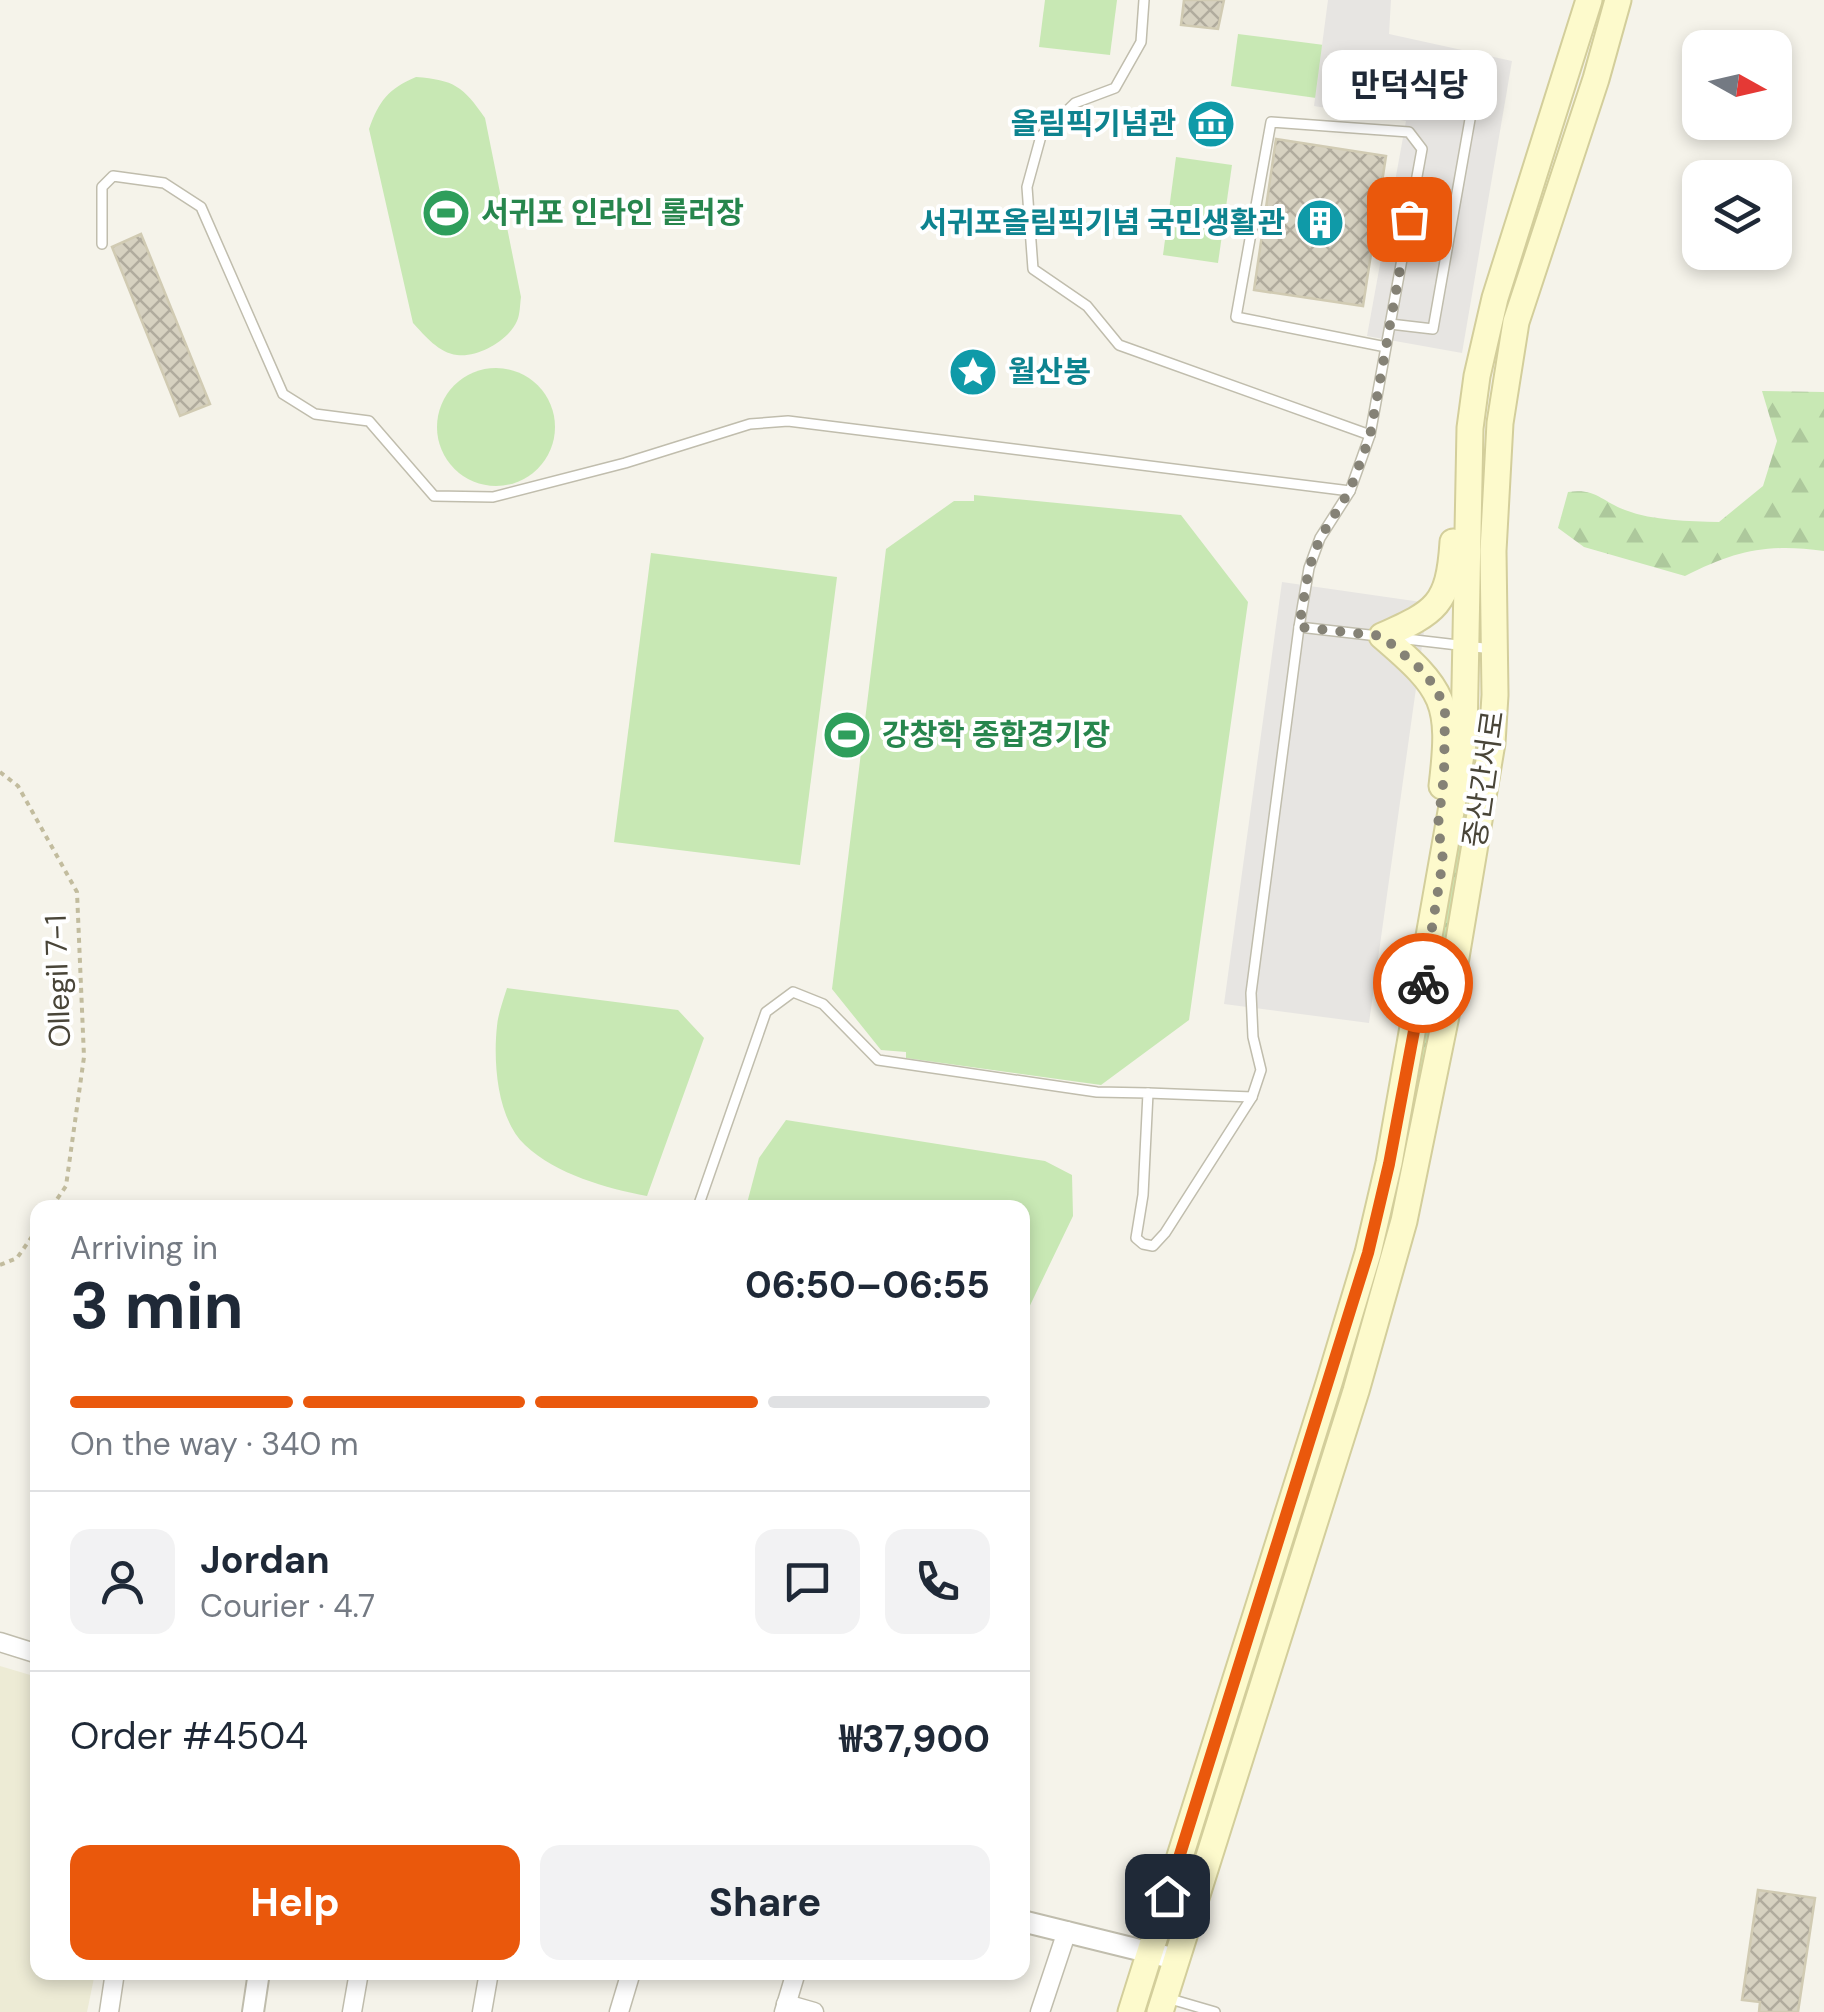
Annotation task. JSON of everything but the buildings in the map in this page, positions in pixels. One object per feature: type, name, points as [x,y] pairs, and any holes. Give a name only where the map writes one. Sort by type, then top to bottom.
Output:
[{"type":"main road","name":"중산간서로","points":[[1131,2012],[1368,1253],[1403,1094],[1464,738],[1470,428],[1476,376],[1495,298],[1589,0]]},
{"type":"main road","name":"중산간서로","points":[[1162,2004],[1356,1391],[1404,1221],[1434,1082],[1492,743],[1493,551],[1500,423],[1516,322],[1618,0]]},
{"type":"main road","points":[[1443,860],[1438,825],[1445,712],[1438,692],[1424,672],[1382,636],[1433,611],[1443,593],[1452,561],[1458,470],[1470,428]]},
{"type":"street","points":[[0,1642],[30,1651]]},
{"type":"street","points":[[1030,1923],[1176,1959]]},
{"type":"street","points":[[1040,2012],[1066,1931]]},
{"type":"street","points":[[109,2012],[114,1980]]},
{"type":"street","points":[[253,2012],[259,1980]]},
{"type":"street","points":[[352,2012],[358,1980]]},
{"type":"street","points":[[482,2012],[488,1980]]},
{"type":"street","points":[[619,2012],[629,1980]]},
{"type":"street","points":[[794,1980],[785,2008],[814,2012]]},
{"type":"lane","points":[[1144,0],[1141,42],[1115,88],[1076,103],[1041,136],[1028,186],[1033,269],[1087,306],[1119,346],[1370,436]]},
{"type":"lane","points":[[1331,61],[1466,79],[1475,91],[1433,329],[1390,324]]},
{"type":"lane","points":[[1148,1093],[1143,1195],[1136,1238],[1153,1246],[1252,1097],[1261,1070],[1253,1037],[1251,993],[1309,568],[1320,538],[1350,490],[1370,436],[1422,148],[1409,132],[1271,122],[1236,316],[1386,347]]},
{"type":"lane","points":[[102,244],[102,187],[113,176],[164,183],[200,207],[283,394],[316,414],[369,422],[434,496],[493,497],[625,464],[750,424],[788,421],[1350,490]]},
{"type":"lane","points":[[1299,627],[1494,650]]},
{"type":"lane","points":[[700,1200],[766,1012],[793,992],[823,1004],[878,1060],[1096,1092],[1252,1097]]},
{"type":"lane","points":[[1162,2004],[1214,2012]]},
{"type":"path","name":"Ollegil 7-1","points":[[0,772],[18,786],[76,892],[84,1057],[66,1186],[57,1200]]},
{"type":"path","points":[[0,1265],[17,1258],[30,1239]]},
{"type":"shaded area","points":[[1328,0],[1391,0],[1389,34],[1512,61],[1462,353],[1367,336],[1406,121],[1314,106]]},
{"type":"shaded area","points":[[1282,582],[1428,603],[1369,1023],[1224,1004]]},
{"type":"shaded area","points":[[0,1666],[30,1675],[30,1980],[94,1980],[87,2012],[0,2012]]},
{"type":"green space","points":[[1045,0],[1117,0],[1110,55],[1039,47]]},
{"type":"green space","points":[[1238,34],[1324,45],[1316,98],[1231,86]]},
{"type":"green space","name":"서귀포 인라인 롤러장","points":[[416,77],[456,87],[485,118],[521,297],[513,328],[500,341],[474,354],[444,351],[413,323],[369,129],[386,97]]},
{"type":"green space","points":[[1176,157],[1232,165],[1218,263],[1163,255]]},
{"type":"green space","points":[[496,368],[529,378],[545,394],[555,427],[545,460],[529,476],[496,486],[463,476],[447,460],[437,427],[447,394],[463,378]]},
{"type":"green space","points":[[1762,391],[1824,392],[1824,551],[1752,551],[1685,576],[1584,547],[1558,528],[1568,492],[1578,491],[1648,516],[1719,522],[1763,486],[1777,441]]},
{"type":"green space","points":[[974,495],[1181,515],[1248,602],[1189,1020],[1101,1085],[906,1058],[906,1052],[881,1050],[832,989],[886,549],[954,501],[974,501]]},
{"type":"green space","points":[[651,553],[837,577],[800,865],[614,842]]},
{"type":"green space","points":[[1473,745],[1480,748],[1432,1026],[1405,1164],[1372,1301],[1179,1914],[1171,1914],[1364,1300]]},
{"type":"green space","points":[[507,988],[678,1010],[704,1038],[647,1196],[567,1172],[538,1155],[516,1134],[503,1105],[497,1073],[497,1026]]},
{"type":"green space","points":[[786,1120],[1045,1161],[1072,1175],[1073,1216],[1030,1305],[1030,1200],[748,1200],[759,1158]]},
{"type":"way so far","points":[[1409,219],[1370,436],[1350,490],[1320,538],[1309,568],[1299,627],[1382,636],[1424,672],[1438,692],[1445,712],[1438,825],[1443,860],[1423,983]]},
{"type":"place","name":"올림픽기념관","points":[[1211,124]]},
{"type":"place","name":"서귀포 인라인 롤러장","points":[[446,213]]},
{"type":"place","name":"만덕식당","points":[[1409,219]]},
{"type":"place","name":"서귀포올림픽기념 국민생활관","points":[[1320,223]]},
{"type":"place","name":"월산봉","points":[[973,372]]},
{"type":"place","name":"강창학 종합경기장","points":[[847,735]]},
{"type":"route","points":[[1167,1896],[1368,1253],[1423,983]]}]
